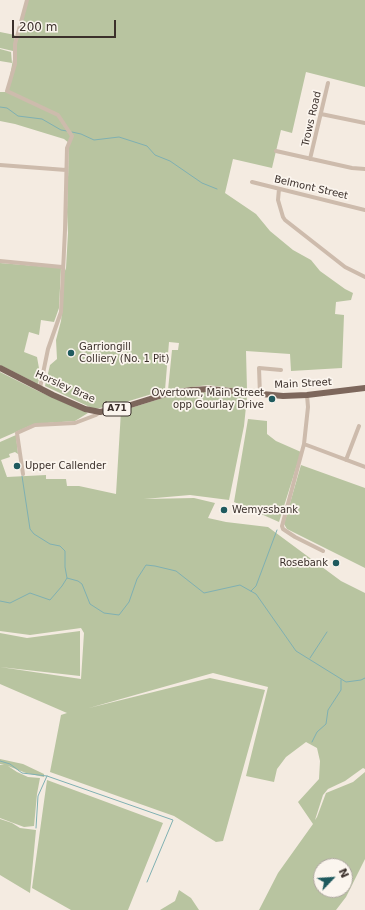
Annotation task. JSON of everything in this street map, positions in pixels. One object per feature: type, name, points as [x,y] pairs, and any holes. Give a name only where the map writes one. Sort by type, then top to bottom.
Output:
[{"type":"main road","name":"Horsley Brae","points":[[0,368],[53,395],[85,409],[100,412],[121,408],[166,394],[191,390],[210,389],[242,392]]},
{"type":"main road","name":"Main Street","points":[[242,392],[260,395],[283,396],[307,395],[365,388]]},
{"type":"street","points":[[27,0],[15,44],[15,64],[7,91],[58,115],[72,136],[67,148],[66,230],[62,267],[61,312],[48,349],[40,388]]},
{"type":"street","name":"Trows Road","points":[[310,159],[328,83]]},
{"type":"street","points":[[321,114],[365,124]]},
{"type":"street","points":[[276,151],[365,170]]},
{"type":"street","points":[[0,165],[66,170]]},
{"type":"street","name":"Belmont Street","points":[[252,182],[365,210]]},
{"type":"street","points":[[279,189],[278,200],[285,220],[345,266],[365,277]]},
{"type":"street","points":[[0,261],[62,267]]},
{"type":"street","points":[[260,395],[259,368],[281,370]]},
{"type":"street","points":[[307,395],[308,407],[304,444],[282,526],[283,529],[295,537],[323,551]]},
{"type":"street","points":[[23,474],[17,433],[35,426],[75,423],[100,412]]},
{"type":"street","points":[[346,460],[359,426]]},
{"type":"street","points":[[304,444],[365,467]]},
{"type":"green space","points":[[27,0],[365,0],[365,87],[306,72],[292,133],[281,130],[272,168],[233,159],[225,193],[256,214],[270,231],[293,250],[311,260],[320,271],[353,293],[351,300],[336,302],[335,314],[344,315],[342,368],[291,371],[290,354],[246,351],[247,390],[208,385],[168,390],[172,350],[178,350],[179,343],[169,342],[165,390],[116,405],[94,409],[45,386],[50,365],[57,359],[56,340],[61,321],[63,302],[63,276],[66,268],[68,233],[67,212],[69,143],[64,139],[0,121],[0,92],[7,92],[17,38]]},
{"type":"green space","points":[[0,32],[15,35],[13,51],[0,48]]},
{"type":"green space","points":[[0,49],[11,52],[12,63],[0,61]]},
{"type":"green space","points":[[0,263],[61,268],[59,308],[54,322],[41,320],[39,335],[29,332],[24,352],[37,357],[40,374],[38,384],[0,365]]},
{"type":"green space","points":[[0,372],[88,413],[75,421],[34,424],[0,439]]},
{"type":"green space","points":[[194,392],[225,393],[247,397],[244,426],[229,500],[190,495],[144,499],[194,498],[215,503],[208,518],[226,522],[268,527],[341,581],[365,593],[365,769],[363,768],[345,781],[328,789],[323,795],[315,820],[326,793],[353,782],[365,772],[365,859],[353,883],[353,858],[313,858],[313,898],[345,898],[336,910],[259,910],[278,873],[313,824],[298,802],[319,779],[320,761],[317,748],[306,742],[286,757],[277,769],[274,782],[246,776],[268,687],[213,673],[89,708],[210,678],[265,690],[223,841],[216,842],[174,816],[50,772],[61,715],[67,713],[0,684],[0,667],[81,679],[84,633],[81,628],[30,635],[0,631],[0,442],[16,435],[18,454],[15,452],[9,454],[10,457],[1,460],[7,477],[46,475],[46,479],[66,479],[67,486],[79,486],[116,494],[121,411],[166,397]]},
{"type":"green space","points":[[248,419],[267,421],[267,434],[276,441],[301,452],[279,522],[234,502]]},
{"type":"green space","points":[[301,465],[365,488],[365,568],[287,529],[284,524]]},
{"type":"green space","points":[[80,631],[80,676],[0,667],[0,633],[27,638]]},
{"type":"green space","points":[[0,759],[23,764],[44,774],[44,777],[26,773],[8,766],[28,777],[40,778],[34,826],[24,827],[0,818],[0,765],[4,765],[0,764]]},
{"type":"green space","points":[[47,780],[163,823],[128,910],[71,910],[32,888]]},
{"type":"green space","points":[[0,819],[12,823],[20,828],[36,830],[30,893],[0,875]]},
{"type":"green space","points":[[179,890],[191,898],[199,910],[160,910],[175,901]]},
{"type":"waterway","points":[[0,107],[7,108],[18,116],[42,119],[61,130],[67,131]]},
{"type":"waterway","points":[[72,132],[94,140],[119,137],[147,146],[155,155],[170,161],[202,183],[217,189]]},
{"type":"waterway","points":[[22,476],[30,529],[34,534],[50,544],[60,546],[65,551],[67,578]]},
{"type":"waterway","points":[[251,591],[256,586],[277,530]]},
{"type":"waterway","points":[[0,601],[10,603],[30,593],[50,600],[67,578],[78,581],[82,584],[90,604],[104,613],[119,615],[129,602],[137,579],[146,565],[155,566],[176,571],[204,593],[240,585],[256,594],[296,651],[346,682],[365,678]]},
{"type":"waterway","points":[[310,658],[327,632]]},
{"type":"waterway","points":[[312,742],[317,732],[326,724],[328,710],[341,690],[341,680]]},
{"type":"waterway","points":[[0,761],[10,764],[22,773],[47,776],[173,820],[147,882]]},
{"type":"waterway","points":[[36,828],[38,796],[47,776]]},
{"type":"place","name":"Garriongill Colliery (No. 1 Pit)","points":[[71,353]]},
{"type":"place","name":"Overtown, Main Street opp Gourlay Drive","points":[[272,399]]},
{"type":"place","name":"Upper Callender","points":[[17,466]]},
{"type":"place","name":"Wemyssbank","points":[[224,510]]},
{"type":"place","name":"Rosebank","points":[[336,563]]}]
